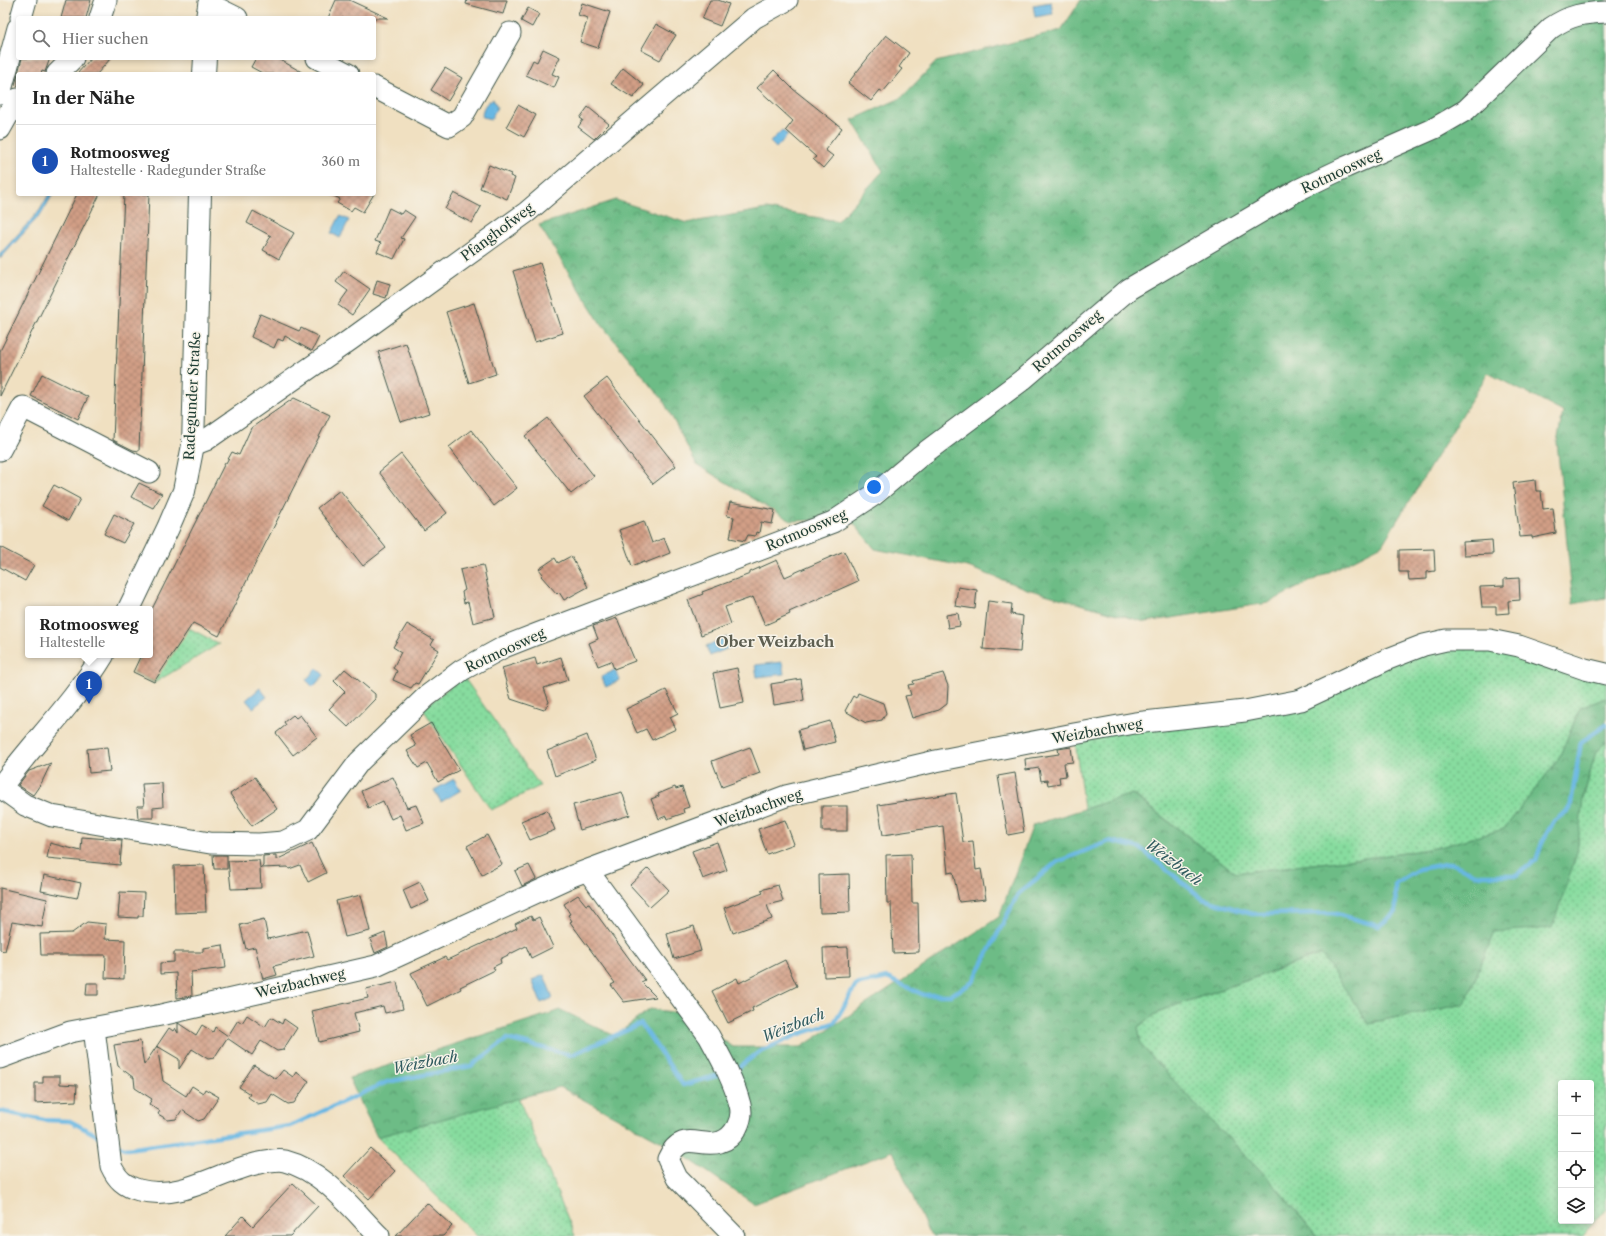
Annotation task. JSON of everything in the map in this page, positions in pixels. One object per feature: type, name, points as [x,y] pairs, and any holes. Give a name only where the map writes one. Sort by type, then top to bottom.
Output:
[{"type":"main road","points":[[204,72],[205,60]]},
{"type":"main road","name":"Radegunder Straße","points":[[130,606],[165,535],[184,491],[192,445],[200,196]]},
{"type":"main road","points":[[0,788],[14,768],[76,694],[100,658]]},
{"type":"street","points":[[22,16],[26,0]]},
{"type":"street","points":[[101,16],[106,0]]},
{"type":"street","name":"Pfanghofweg","points":[[192,445],[206,440],[339,348],[527,212],[754,18],[788,0]]},
{"type":"street","points":[[209,7],[233,16]]},
{"type":"street","name":"Rotmoosweg","points":[[0,788],[25,805],[52,816],[210,843],[259,844],[283,842],[308,830],[359,762],[427,696],[462,670],[504,647],[536,634],[839,518],[874,495],[919,457],[1020,381],[1129,289],[1298,190],[1435,128],[1466,110],[1556,24],[1578,14],[1606,12]]},
{"type":"street","points":[[376,88],[449,126],[462,117],[510,33]]},
{"type":"street","points":[[0,128],[9,97],[16,43]]},
{"type":"street","points":[[59,72],[72,60]]},
{"type":"street","points":[[321,60],[344,72]]},
{"type":"street","points":[[0,450],[23,407],[149,472]]},
{"type":"street","name":"Weizbachweg","points":[[0,1058],[70,1032],[161,1015],[376,966],[588,870],[786,796],[936,762],[1074,734],[1135,723],[1245,711],[1301,700],[1388,659],[1424,645],[1446,640],[1490,640],[1520,646],[1585,669],[1606,674]]},
{"type":"street","points":[[588,870],[691,1009],[709,1036],[724,1064],[732,1084],[741,1107],[740,1122],[731,1137],[719,1143],[684,1141],[672,1151],[668,1159],[676,1178],[734,1236]]},
{"type":"street","points":[[94,1028],[110,1166],[117,1179],[130,1188],[146,1192],[164,1193],[195,1186],[236,1169],[263,1162],[284,1161],[306,1170],[324,1181],[379,1236]]},
{"type":"green space","points":[[1081,0],[1606,0],[1606,598],[1573,604],[1557,442],[1563,412],[1488,373],[1382,545],[1268,603],[1145,622],[1027,589],[968,567],[875,549],[850,519],[791,521],[697,465],[663,400],[601,324],[539,225],[616,200],[687,223],[766,209],[838,221],[883,171],[852,120],[901,98],[936,62],[1061,30]]},
{"type":"green space","points":[[153,614],[189,628],[219,644],[154,683],[133,672],[139,658],[153,658]]},
{"type":"green space","points":[[1446,640],[1606,674],[1606,698],[1580,708],[1558,760],[1504,829],[1440,847],[1398,854],[1236,873],[1133,794],[1084,809],[1074,734],[1245,711]]},
{"type":"green space","points":[[463,676],[540,786],[491,810],[423,709]]},
{"type":"green space","points":[[1606,698],[1606,742],[1596,751],[1583,799],[1577,853],[1552,928],[1494,932],[1465,1004],[1368,1023],[1321,954],[1160,1011],[1138,1027],[1141,1045],[1199,1108],[1271,1181],[1316,1236],[933,1236],[928,1232],[893,1151],[754,1204],[673,1148],[560,1087],[377,1137],[349,1078],[561,1010],[615,1036],[650,1009],[687,1014],[733,1047],[801,1047],[999,917],[1033,825],[1132,794],[1236,873],[1398,854],[1440,847],[1504,829],[1558,760],[1580,708]]},
{"type":"green space","points":[[1606,742],[1606,1208],[1594,1222],[1594,1080],[1558,1080],[1558,1224],[1592,1224],[1582,1236],[1316,1236],[1271,1181],[1199,1108],[1141,1045],[1138,1027],[1160,1011],[1322,954],[1368,1023],[1465,1004],[1494,932],[1583,799],[1596,751]]},
{"type":"green space","points":[[518,1097],[575,1236],[477,1236],[377,1137]]},
{"type":"water","points":[[1051,2],[1053,14],[1035,17],[1033,5]]},
{"type":"water","points":[[493,99],[497,107],[491,119],[482,117],[484,106]]},
{"type":"water","points":[[782,130],[788,135],[776,148],[770,142]]},
{"type":"water","points":[[48,196],[52,196],[42,213],[0,259],[0,254],[40,210]]},
{"type":"water","points":[[340,216],[349,220],[340,238],[331,233]]},
{"type":"water","points":[[727,637],[731,647],[710,656],[706,646]]},
{"type":"water","points":[[782,662],[784,674],[757,677],[755,665]]},
{"type":"water","points":[[317,668],[324,675],[313,687],[306,680]]},
{"type":"water","points":[[615,670],[620,680],[606,687],[601,677]]},
{"type":"water","points":[[260,688],[267,697],[253,708],[246,700]]},
{"type":"water","points":[[454,779],[461,790],[441,802],[434,790]]},
{"type":"water","points":[[544,975],[553,998],[541,1003],[532,980]]},
{"type":"building","points":[[66,0],[91,0],[87,16],[62,16]]},
{"type":"building","points":[[336,0],[349,0],[388,18],[376,18],[376,16],[329,16]]},
{"type":"building","points":[[467,0],[507,0],[503,14],[466,4]]},
{"type":"building","points":[[710,0],[718,0],[729,4],[720,26],[702,19]]},
{"type":"building","points":[[582,3],[610,12],[598,48],[580,42],[588,18],[578,15]]},
{"type":"building","points":[[528,8],[539,14],[532,27],[521,21]]},
{"type":"building","points":[[656,24],[676,35],[660,60],[641,50]]},
{"type":"building","points":[[886,35],[909,53],[899,67],[902,69],[883,92],[880,90],[871,101],[848,83]]},
{"type":"building","points":[[543,49],[560,57],[552,74],[559,77],[554,88],[526,75],[533,60],[537,62]]},
{"type":"building","points":[[21,60],[49,60],[45,72],[18,72]]},
{"type":"building","points":[[89,60],[109,60],[99,72],[79,72]]},
{"type":"building","points":[[255,60],[280,60],[302,72],[260,72],[251,67]]},
{"type":"building","points":[[445,68],[462,78],[448,101],[431,90]]},
{"type":"building","points":[[623,68],[644,85],[633,98],[611,84]]},
{"type":"building","points":[[774,70],[793,89],[842,128],[825,150],[833,156],[823,168],[813,159],[816,157],[786,130],[793,121],[757,88]]},
{"type":"building","points":[[518,105],[536,115],[524,137],[506,127]]},
{"type":"building","points":[[588,107],[609,124],[594,139],[578,127],[583,120],[580,118]]},
{"type":"building","points":[[489,165],[511,174],[510,176],[515,178],[507,199],[480,188]]},
{"type":"building","points":[[454,193],[481,207],[472,223],[445,209]]},
{"type":"building","points":[[76,196],[99,196],[0,396],[0,351]]},
{"type":"building","points":[[124,196],[149,196],[139,451],[133,450],[113,440]]},
{"type":"building","points":[[334,196],[373,196],[363,212],[354,207],[351,211],[337,203],[340,199]]},
{"type":"building","points":[[389,208],[401,214],[404,210],[415,217],[401,238],[404,239],[394,259],[377,252],[381,243],[375,241]]},
{"type":"building","points":[[253,211],[294,233],[279,259],[263,250],[271,236],[247,223]]},
{"type":"building","points":[[540,263],[563,333],[535,342],[513,271]]},
{"type":"building","points":[[344,271],[370,289],[352,315],[338,305],[348,291],[336,282]]},
{"type":"building","points":[[377,280],[390,284],[386,298],[373,294]]},
{"type":"building","points":[[474,303],[496,374],[469,383],[446,312]]},
{"type":"building","points":[[260,314],[299,331],[301,328],[319,337],[312,351],[285,336],[283,341],[278,339],[274,348],[251,337]]},
{"type":"building","points":[[406,343],[429,413],[401,422],[378,352]]},
{"type":"building","points":[[42,374],[88,397],[78,419],[31,396]]},
{"type":"building","points":[[607,378],[676,466],[653,484],[584,396]]},
{"type":"building","points":[[294,398],[330,415],[219,636],[193,623],[154,682],[133,672],[140,658],[153,658],[153,607],[225,463],[232,452],[239,455],[251,428]]},
{"type":"building","points":[[548,418],[594,476],[571,494],[525,436]]},
{"type":"building","points":[[471,430],[517,488],[494,506],[449,447]]},
{"type":"building","points":[[401,454],[447,513],[424,531],[379,472]]},
{"type":"building","points":[[1535,480],[1536,491],[1541,491],[1543,509],[1553,508],[1556,533],[1532,538],[1532,536],[1520,537],[1513,483]]},
{"type":"building","points":[[139,483],[162,494],[153,508],[131,497]]},
{"type":"building","points":[[54,485],[80,499],[68,521],[42,506]]},
{"type":"building","points":[[340,490],[386,548],[363,566],[317,508]]},
{"type":"building","points":[[730,502],[775,510],[772,524],[761,522],[759,533],[756,532],[755,536],[748,535],[745,541],[730,538],[734,517],[727,516]]},
{"type":"building","points":[[114,514],[134,524],[123,543],[104,534]]},
{"type":"building","points":[[644,521],[652,543],[664,538],[670,553],[645,563],[644,561],[632,566],[619,530]]},
{"type":"building","points":[[1492,540],[1493,554],[1464,555],[1463,542]]},
{"type":"building","points":[[0,547],[34,565],[25,581],[0,567]]},
{"type":"building","points":[[1434,549],[1435,571],[1427,572],[1427,579],[1409,580],[1408,572],[1399,572],[1399,550]]},
{"type":"building","points":[[844,551],[858,581],[789,612],[790,614],[765,625],[753,597],[725,607],[731,624],[701,635],[688,600],[703,594],[702,592],[750,574],[750,572],[777,560],[785,577]]},
{"type":"building","points":[[571,556],[588,587],[564,600],[559,592],[557,594],[541,576],[543,574],[539,569],[555,558],[558,563]]},
{"type":"building","points":[[483,565],[495,617],[473,623],[468,602],[464,603],[462,592],[465,590],[460,570]]},
{"type":"building","points":[[1519,578],[1520,600],[1508,601],[1509,613],[1496,614],[1496,607],[1482,607],[1480,587],[1504,586],[1504,579]]},
{"type":"building","points":[[958,587],[977,590],[975,609],[955,606]]},
{"type":"building","points":[[988,601],[1012,604],[1011,614],[1023,616],[1020,652],[983,649]]},
{"type":"building","points":[[958,613],[960,626],[948,628],[946,615]]},
{"type":"building","points":[[617,618],[635,661],[614,669],[611,661],[598,666],[589,643],[598,639],[593,626]]},
{"type":"building","points":[[407,624],[434,640],[431,645],[439,650],[418,684],[415,683],[411,688],[393,680],[397,671],[393,668],[401,652],[393,647]]},
{"type":"building","points":[[561,657],[568,680],[544,688],[549,702],[544,710],[511,699],[502,668],[535,658],[537,665]]},
{"type":"building","points":[[737,668],[744,703],[720,708],[713,673]]},
{"type":"building","points":[[345,669],[375,694],[375,699],[348,727],[329,709],[345,692],[334,681]]},
{"type":"building","points":[[943,673],[948,686],[947,704],[939,710],[912,718],[905,696],[911,695],[908,685],[914,684],[913,681]]},
{"type":"building","points":[[801,679],[804,700],[774,705],[771,684]]},
{"type":"building","points":[[666,690],[678,713],[670,717],[676,729],[652,740],[646,729],[637,733],[626,709]]},
{"type":"building","points":[[858,693],[883,703],[886,713],[882,720],[866,723],[845,711],[853,696],[856,698]]},
{"type":"building","points":[[293,715],[296,718],[300,715],[317,737],[293,755],[276,733],[286,725],[284,722]]},
{"type":"building","points":[[830,721],[835,742],[803,750],[798,730]]},
{"type":"building","points":[[431,723],[459,770],[438,782],[427,763],[418,768],[407,751],[416,746],[410,735]]},
{"type":"building","points":[[587,735],[596,760],[555,776],[547,751]]},
{"type":"building","points":[[107,747],[110,771],[89,773],[87,749]]},
{"type":"building","points":[[750,747],[760,773],[722,787],[712,761]]},
{"type":"building","points":[[1071,747],[1073,762],[1064,763],[1066,776],[1059,777],[1060,783],[1048,785],[1047,780],[1041,781],[1039,768],[1026,770],[1025,759],[1059,754],[1058,749]]},
{"type":"building","points":[[51,763],[42,782],[33,795],[18,785],[29,771]]},
{"type":"building","points":[[1015,773],[1024,832],[1008,835],[998,776]]},
{"type":"building","points":[[255,777],[277,809],[252,826],[230,794]]},
{"type":"building","points":[[393,777],[407,808],[416,805],[424,823],[406,830],[400,815],[391,819],[383,801],[368,808],[361,791]]},
{"type":"building","points":[[162,783],[163,807],[153,808],[153,818],[138,818],[137,806],[144,806],[142,784]]},
{"type":"building","points":[[675,787],[676,789],[682,787],[689,807],[683,809],[684,813],[667,819],[666,816],[659,819],[651,799],[659,796],[658,794]]},
{"type":"building","points":[[622,792],[630,815],[580,830],[573,805]]},
{"type":"building","points":[[956,793],[963,842],[973,841],[976,870],[981,869],[986,899],[959,902],[953,872],[948,873],[943,826],[883,835],[878,805]]},
{"type":"building","points":[[822,806],[847,806],[847,831],[822,831]]},
{"type":"building","points":[[547,810],[555,830],[530,840],[521,821]]},
{"type":"building","points":[[785,820],[794,844],[767,854],[758,829]]},
{"type":"building","points":[[487,835],[502,864],[482,875],[467,846]]},
{"type":"building","points":[[82,837],[122,840],[120,865],[47,858],[50,843],[81,851]]},
{"type":"building","points":[[717,842],[727,870],[703,879],[692,851]]},
{"type":"building","points":[[312,843],[326,873],[308,882],[300,865],[289,869],[288,867],[260,868],[263,866],[263,856],[276,855],[276,860]]},
{"type":"building","points":[[911,854],[912,903],[918,903],[919,952],[893,953],[891,903],[887,903],[886,855]]},
{"type":"building","points":[[213,855],[227,855],[227,869],[214,869]]},
{"type":"building","points":[[259,860],[261,888],[231,889],[228,861]]},
{"type":"building","points":[[204,865],[206,912],[175,913],[174,866]]},
{"type":"building","points":[[529,865],[536,879],[522,886],[515,871]]},
{"type":"building","points":[[648,868],[669,890],[650,907],[630,885]]},
{"type":"building","points":[[849,874],[850,912],[820,913],[819,875]]},
{"type":"building","points":[[44,875],[81,883],[77,898],[41,891]]},
{"type":"building","points":[[420,882],[429,901],[411,909],[403,890]]},
{"type":"building","points":[[778,885],[783,901],[767,905],[772,919],[733,933],[724,908],[763,893],[761,890]]},
{"type":"building","points":[[0,888],[47,899],[42,927],[12,922],[5,951],[0,950]]},
{"type":"building","points":[[120,892],[144,893],[143,916],[138,916],[138,918],[118,917]]},
{"type":"building","points":[[361,895],[370,931],[345,937],[336,901]]},
{"type":"building","points":[[578,895],[586,905],[589,904],[645,980],[641,982],[656,997],[624,1002],[611,985],[615,983],[570,922],[572,921],[568,915],[570,914],[564,904]]},
{"type":"building","points":[[531,916],[533,920],[539,917],[553,947],[531,958],[526,946],[500,959],[501,963],[493,967],[495,970],[460,987],[461,989],[427,1006],[411,973],[445,957],[447,960],[490,940],[491,941],[517,928],[515,924]]},
{"type":"building","points":[[264,919],[268,939],[307,930],[314,956],[274,966],[277,975],[263,979],[255,947],[246,949],[240,925]]},
{"type":"building","points":[[87,922],[106,924],[105,939],[125,940],[124,979],[105,978],[106,955],[41,955],[40,934],[72,933]]},
{"type":"building","points":[[694,926],[701,951],[674,959],[667,934]]},
{"type":"building","points":[[385,933],[388,947],[375,953],[370,939]]},
{"type":"building","points":[[223,945],[226,968],[191,972],[192,996],[177,998],[176,973],[160,974],[160,963],[174,962],[174,952],[203,952],[203,948]]},
{"type":"building","points":[[848,947],[849,976],[824,977],[823,948]]},
{"type":"building","points":[[785,960],[797,986],[752,1008],[753,1011],[728,1023],[712,991],[737,978],[739,983]]},
{"type":"building","points":[[397,982],[403,1009],[385,1013],[383,1006],[354,1013],[359,1032],[319,1042],[312,1011],[368,998],[366,989]]},
{"type":"building","points":[[87,983],[98,983],[98,995],[86,995]]},
{"type":"building","points":[[247,1015],[265,1027],[271,1017],[282,1024],[284,1019],[297,1028],[283,1050],[277,1051],[261,1041],[252,1055],[227,1038],[214,1058],[208,1059],[192,1049],[179,1069],[179,1059],[157,1046],[163,1081],[186,1096],[192,1086],[203,1093],[205,1089],[219,1097],[204,1119],[198,1121],[182,1110],[176,1119],[168,1120],[158,1114],[160,1111],[149,1104],[152,1099],[135,1088],[134,1078],[118,1066],[114,1045],[140,1041],[144,1065],[169,1028],[173,1031],[175,1028],[178,1033],[178,1023],[196,1035],[202,1025],[213,1032],[215,1027],[228,1036],[238,1020],[242,1023]]},
{"type":"building","points":[[254,1065],[276,1079],[283,1070],[293,1077],[296,1072],[309,1081],[294,1103],[288,1104],[272,1094],[267,1102],[258,1104],[248,1097],[250,1094],[239,1087]]},
{"type":"building","points":[[43,1076],[60,1076],[60,1084],[77,1085],[76,1101],[35,1103],[35,1083],[43,1083]]},
{"type":"building","points":[[370,1148],[395,1171],[369,1199],[344,1176]]},
{"type":"building","points":[[293,1183],[318,1206],[290,1236],[225,1236],[243,1216],[253,1226]]},
{"type":"building","points":[[427,1203],[452,1226],[443,1236],[396,1236]]},
{"type":"waterway","name":"Weizbach","points":[[734,1071],[759,1052],[799,1034],[834,1023],[856,985],[887,978],[924,995],[951,995],[973,982],[1018,894],[1057,862],[1110,841],[1140,848],[1203,899],[1252,914],[1333,913],[1379,926],[1396,912],[1395,884],[1419,869],[1451,863],[1477,875],[1517,875],[1536,860],[1543,840],[1554,821],[1570,809],[1581,742],[1606,725]]},
{"type":"waterway","name":"Weizbach","points":[[115,1144],[127,1149],[290,1126],[387,1082],[471,1066],[507,1039],[571,1055],[641,1024],[683,1085],[723,1074]]},
{"type":"waterway","name":"Weizbach","points":[[0,1111],[44,1120],[70,1121],[102,1138]]},
{"type":"place","name":"Rotmoosweg","points":[[89,704]]},
{"type":"district","name":"Ober Weizbach","points":[[775,641]]}]
